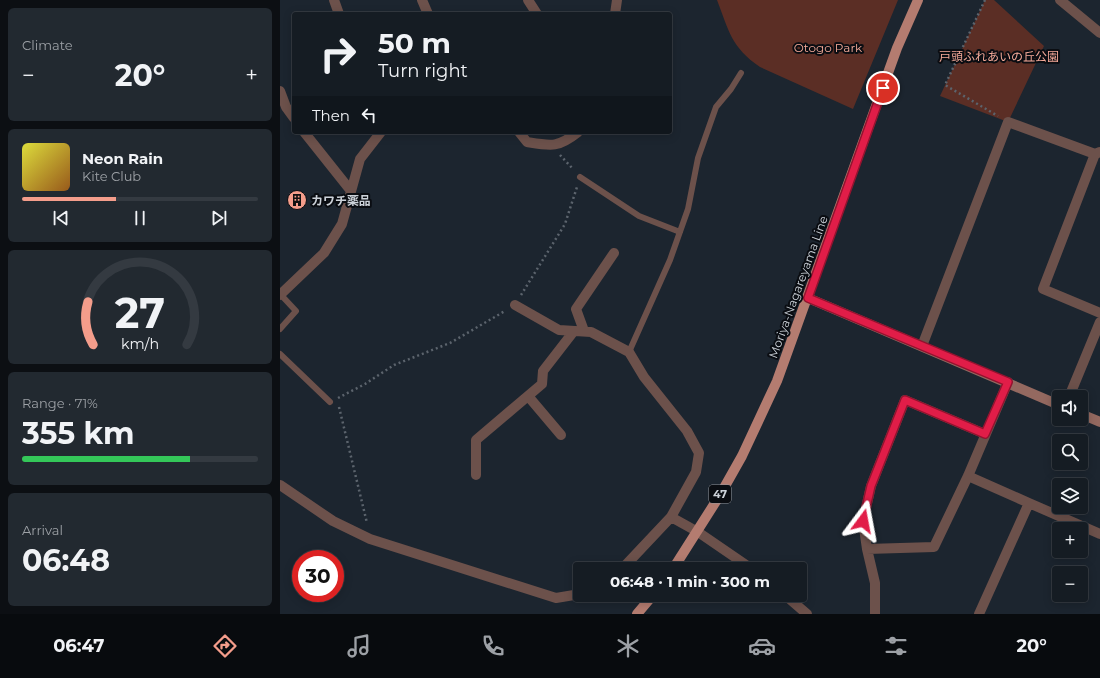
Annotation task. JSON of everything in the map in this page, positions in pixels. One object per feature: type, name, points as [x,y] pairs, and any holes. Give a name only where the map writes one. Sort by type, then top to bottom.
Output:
[{"type":"main road","name":"Moriya-Nagareyama Line","points":[[678,562],[698,532],[734,469],[762,416],[777,381],[897,48],[918,0]]},
{"type":"main road","points":[[637,614],[647,602]]},
{"type":"street","points":[[334,0],[338,12]]},
{"type":"street","points":[[422,0],[427,12]]},
{"type":"street","points":[[528,0],[536,12]]},
{"type":"street","points":[[615,12],[617,0]]},
{"type":"street","points":[[1060,0],[1100,33]]},
{"type":"street","points":[[280,91],[286,106],[292,114]]},
{"type":"street","points":[[922,346],[1008,122],[1098,153],[1043,289],[1100,313]]},
{"type":"street","points":[[306,134],[351,191]]},
{"type":"street","points":[[280,295],[324,254],[342,224],[360,159],[379,134]]},
{"type":"street","points":[[520,134],[526,142],[552,146],[569,139],[575,134]]},
{"type":"street","points":[[476,475],[476,440],[542,384],[543,371],[579,331],[576,309],[614,253]]},
{"type":"street","points":[[808,298],[1052,401]]},
{"type":"street","points":[[515,305],[559,330],[591,332],[629,352],[644,377],[687,431],[699,453],[696,472],[671,517],[629,562]]},
{"type":"street","points":[[1071,390],[1100,322]]},
{"type":"street","points":[[867,549],[934,547],[968,476],[1008,382]]},
{"type":"street","points":[[528,396],[561,435]]},
{"type":"street","points":[[875,614],[875,583],[867,549],[863,521],[871,486],[905,400],[985,434]]},
{"type":"street","points":[[1088,417],[1100,422]]},
{"type":"street","points":[[968,476],[1100,534]]},
{"type":"street","points":[[280,485],[333,521],[370,539],[556,598],[573,595]]},
{"type":"street","points":[[979,614],[1029,503]]},
{"type":"street","points":[[671,517],[698,532],[742,562]]},
{"type":"street","points":[[793,602],[805,613]]},
{"type":"lane","points":[[629,352],[670,260],[680,232],[688,209],[698,158],[716,106],[731,89],[741,72]]},
{"type":"lane","points":[[580,177],[639,216],[680,232]]},
{"type":"lane","points":[[280,295],[296,311],[280,330]]},
{"type":"lane","points":[[280,354],[330,402]]},
{"type":"path","points":[[984,0],[945,85],[1008,122]]},
{"type":"path","points":[[330,402],[364,384],[394,364],[450,343],[515,305],[565,224],[580,177],[552,146]]},
{"type":"path","points":[[330,402],[340,408],[370,539]]},
{"type":"green space","name":"Otogo Park","points":[[717,0],[898,0],[853,109],[760,67],[750,60],[732,38]]},
{"type":"green space","name":"戸頭ふれあいの丘公園","points":[[985,0],[994,0],[1044,46],[1008,122],[940,96]]},
{"type":"place","name":"カワチ薬品","points":[[297,200]]},
{"type":"route","points":[[863,521],[871,486],[905,400],[985,434],[1008,382],[808,298],[883,88]]}]
